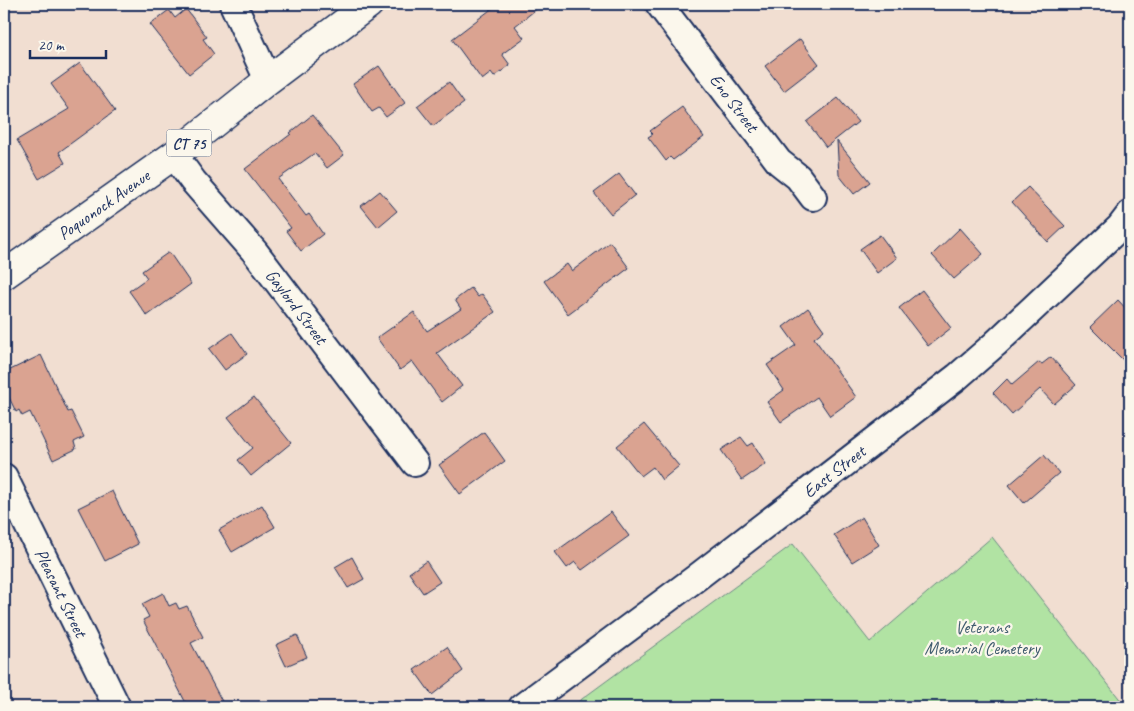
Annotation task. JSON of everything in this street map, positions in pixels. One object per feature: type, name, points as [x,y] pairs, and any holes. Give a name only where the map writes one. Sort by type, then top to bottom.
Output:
[{"type":"main road","name":"Poquonock Avenue","points":[[4,275],[174,154],[369,4]]},
{"type":"street","points":[[233,4],[268,80]]},
{"type":"street","name":"Eno Street","points":[[659,4],[779,162],[798,177],[813,197]]},
{"type":"street","name":"Gaylord Street","points":[[174,154],[193,180],[255,252],[415,463]]},
{"type":"street","name":"East Street","points":[[522,707],[696,578],[957,377],[1127,226]]},
{"type":"street","name":"Pleasant Street","points":[[4,477],[117,707]]},
{"type":"green space","name":"Veterans Memorial Cemetery","points":[[992,537],[1126,707],[571,707],[793,544],[870,642]]},
{"type":"building","points":[[498,4],[543,4],[515,26],[524,38],[502,54],[510,65],[494,77],[491,73],[482,80],[452,39]]},
{"type":"building","points":[[186,9],[207,37],[203,39],[214,54],[189,74],[150,24],[169,10],[175,18]]},
{"type":"building","points":[[800,39],[819,64],[784,91],[765,66]]},
{"type":"building","points":[[80,63],[115,111],[59,152],[65,163],[39,179],[17,140],[69,109],[51,84]]},
{"type":"building","points":[[379,66],[405,103],[386,117],[379,108],[372,112],[353,84]]},
{"type":"building","points":[[449,82],[464,103],[433,126],[417,106]]},
{"type":"building","points":[[838,98],[858,122],[826,147],[807,122]]},
{"type":"building","points":[[682,107],[704,137],[673,160],[670,157],[666,161],[648,137],[653,134],[650,131]]},
{"type":"building","points":[[312,115],[344,155],[327,168],[315,153],[278,179],[306,216],[309,214],[323,234],[301,251],[286,231],[291,228],[245,169],[291,134]]},
{"type":"building","points":[[837,141],[870,182],[854,194],[839,175]]},
{"type":"building","points":[[619,174],[635,195],[611,214],[594,193]]},
{"type":"building","points":[[1028,187],[1065,226],[1048,242],[1012,202]]},
{"type":"building","points":[[380,191],[397,211],[378,227],[361,206]]},
{"type":"building","points":[[960,228],[983,254],[954,279],[932,255]]},
{"type":"building","points":[[880,235],[897,258],[877,273],[860,249]]},
{"type":"building","points":[[610,242],[629,268],[568,314],[544,281],[567,264],[572,271]]},
{"type":"building","points":[[169,252],[191,284],[147,316],[129,291],[147,278],[142,271]]},
{"type":"building","points":[[471,288],[478,297],[482,294],[495,312],[437,353],[462,386],[442,402],[412,361],[400,370],[377,338],[414,312],[427,331],[461,309],[455,300]]},
{"type":"building","points":[[922,290],[951,328],[928,346],[899,308]]},
{"type":"building","points":[[1118,300],[1130,313],[1130,367],[1090,327]]},
{"type":"building","points":[[808,308],[824,330],[814,338],[856,397],[830,416],[817,397],[781,422],[767,402],[784,390],[767,365],[796,345],[783,327]]},
{"type":"building","points":[[232,333],[247,354],[225,370],[209,349]]},
{"type":"building","points":[[41,355],[68,412],[71,411],[84,437],[74,442],[76,449],[53,460],[30,412],[22,416],[19,410],[16,412],[4,387],[4,373]]},
{"type":"building","points":[[1051,357],[1076,385],[1054,404],[1040,389],[1012,414],[993,393],[1007,379],[1012,385],[1039,362],[1042,364]]},
{"type":"building","points":[[254,397],[291,443],[251,476],[238,460],[253,448],[228,417]]},
{"type":"building","points":[[644,424],[679,466],[662,480],[653,467],[641,476],[617,446]]},
{"type":"building","points":[[484,432],[505,461],[460,494],[439,465]]},
{"type":"building","points":[[741,437],[748,446],[753,443],[766,464],[742,480],[721,450]]},
{"type":"building","points":[[1044,455],[1059,473],[1024,503],[1009,485]]},
{"type":"building","points":[[112,491],[138,544],[105,561],[78,508]]},
{"type":"building","points":[[262,505],[275,527],[232,552],[219,530]]},
{"type":"building","points":[[611,512],[629,536],[582,570],[575,562],[567,568],[555,552]]},
{"type":"building","points":[[862,517],[879,545],[852,562],[834,535]]},
{"type":"building","points":[[352,557],[364,579],[348,588],[335,567]]},
{"type":"building","points":[[426,561],[440,582],[423,593],[409,573]]},
{"type":"building","points":[[163,593],[169,606],[176,603],[179,609],[187,606],[203,637],[191,643],[225,707],[188,707],[143,620],[149,617],[142,604]]},
{"type":"building","points":[[297,635],[307,657],[286,666],[276,645]]},
{"type":"building","points":[[447,647],[463,671],[432,695],[414,670]]}]
